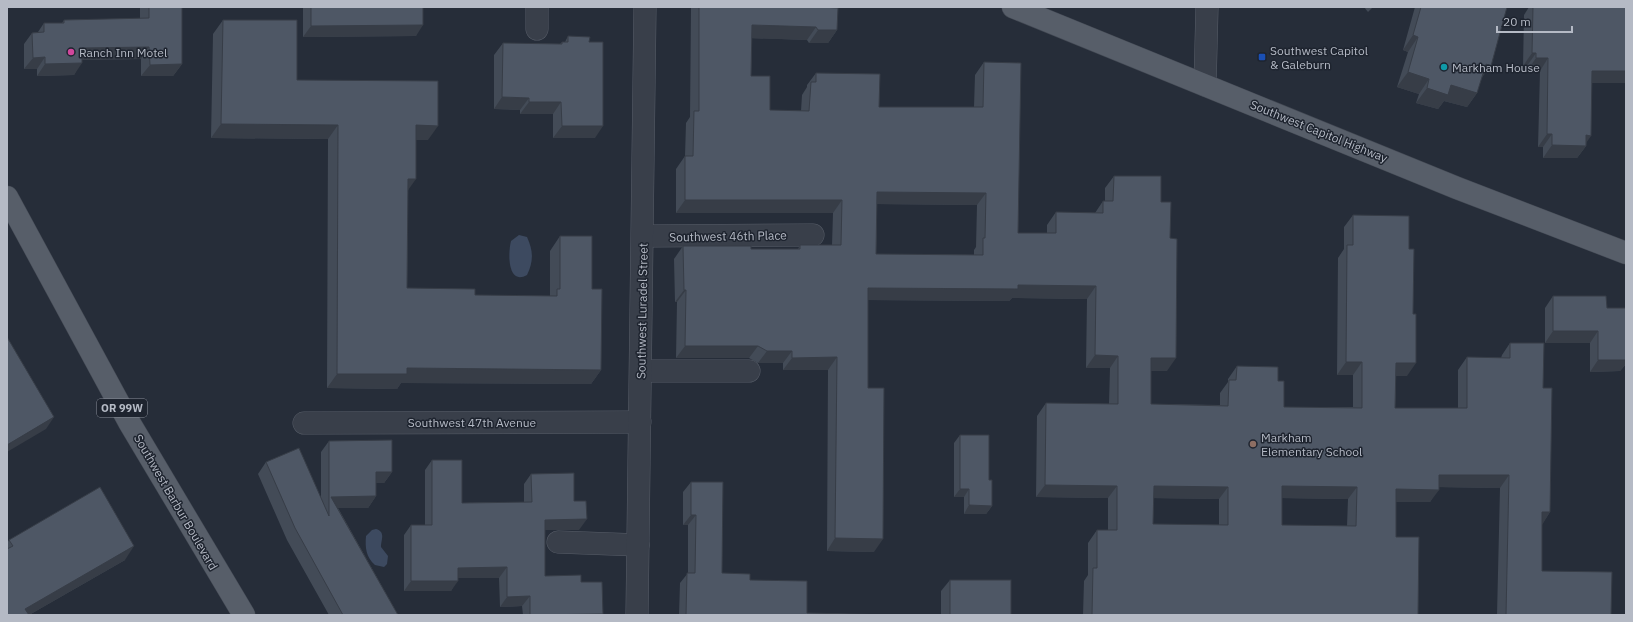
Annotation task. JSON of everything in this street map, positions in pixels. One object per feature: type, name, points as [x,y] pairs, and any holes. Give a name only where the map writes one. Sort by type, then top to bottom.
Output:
[{"type":"main road","name":"Southwest Capitol Highway","points":[[1013,7],[1457,188],[1626,254]]},
{"type":"main road","name":"Southwest Barbur Boulevard","points":[[7,197],[129,422],[244,615]]},
{"type":"street","points":[[536,29],[537,7]]},
{"type":"street","name":"Southwest Luradel Street","points":[[637,615],[645,7]]},
{"type":"street","points":[[1205,85],[1207,7]]},
{"type":"street","name":"Southwest 46th Place","points":[[643,236],[813,234]]},
{"type":"street","points":[[641,371],[749,371]]},
{"type":"street","name":"Southwest 47th Avenue","points":[[304,423],[640,422]]},
{"type":"street","points":[[558,542],[638,545]]},
{"type":"water","points":[[519,235],[527,237],[531,246],[532,256],[531,265],[527,275],[520,277],[516,276],[512,272],[509,259],[511,241]]},
{"type":"water","points":[[376,529],[382,534],[381,547],[388,556],[387,564],[384,567],[375,565],[367,552],[366,536],[372,530]]},
{"type":"building","points":[[149,7],[182,7],[182,64],[150,65],[149,47],[82,48],[82,63],[45,64],[45,57],[33,58],[32,33],[44,32],[44,23],[64,23],[64,20],[149,18]]},
{"type":"building","points":[[311,7],[423,7],[423,25],[311,26]]},
{"type":"building","points":[[699,7],[838,8],[837,30],[818,30],[816,27],[752,25],[751,76],[770,76],[770,110],[809,111],[811,82],[816,82],[816,73],[880,74],[879,107],[983,107],[984,62],[1021,63],[1018,233],[1056,233],[1056,212],[1103,213],[1103,201],[1113,201],[1114,176],[1161,176],[1161,202],[1171,202],[1170,238],[1177,239],[1176,358],[1151,358],[1151,404],[1228,406],[1229,380],[1236,380],[1237,366],[1278,367],[1278,381],[1284,381],[1284,407],[1362,408],[1362,362],[1346,362],[1347,245],[1353,245],[1353,215],[1409,216],[1409,249],[1414,249],[1413,314],[1416,314],[1416,363],[1396,363],[1395,408],[1467,408],[1467,357],[1510,358],[1510,343],[1544,343],[1543,388],[1552,388],[1550,512],[1542,512],[1542,571],[1612,572],[1611,615],[1506,615],[1509,475],[1439,475],[1439,490],[1396,489],[1396,537],[1419,537],[1418,615],[1092,615],[1093,568],[1097,568],[1097,530],[1117,530],[1117,486],[1045,485],[1046,403],[1118,404],[1118,356],[1095,355],[1096,286],[1018,285],[1018,289],[868,288],[868,388],[884,388],[883,539],[835,538],[837,357],[792,358],[792,351],[767,351],[758,346],[685,346],[686,290],[684,290],[683,246],[751,246],[751,249],[800,249],[800,245],[841,245],[842,200],[685,200],[685,156],[693,156],[694,111],[699,111]],"holes":[[[877,192],[986,193],[983,255],[876,254]],[[1154,486],[1228,487],[1228,525],[1153,524]],[[1282,486],[1357,487],[1356,526],[1282,525]]]},
{"type":"building","name":"Markham House","points":[[1421,7],[1507,7],[1491,66],[1486,64],[1477,93],[1451,85],[1448,95],[1427,88],[1429,79],[1408,72],[1418,37],[1413,35]]},
{"type":"building","points":[[1533,7],[1626,7],[1626,71],[1592,71],[1591,136],[1586,135],[1586,146],[1552,145],[1552,134],[1547,134],[1548,58],[1536,58],[1536,53],[1532,53]]},
{"type":"building","points":[[223,20],[297,20],[297,80],[438,81],[438,126],[416,125],[416,179],[408,179],[407,288],[475,289],[475,295],[557,296],[557,289],[560,289],[560,236],[592,236],[592,289],[602,289],[601,370],[407,368],[407,374],[337,374],[338,125],[221,124]]},
{"type":"building","points":[[568,36],[590,37],[589,42],[603,42],[603,126],[562,126],[561,102],[529,102],[529,98],[502,97],[503,43],[562,44],[562,42],[568,42]]},
{"type":"building","points":[[1553,296],[1606,296],[1607,308],[1626,308],[1626,360],[1598,360],[1598,331],[1553,331]]},
{"type":"building","points":[[7,337],[54,417],[7,445]]},
{"type":"building","points":[[960,435],[989,435],[989,480],[992,480],[992,506],[969,505],[969,489],[960,489]]},
{"type":"building","points":[[392,440],[392,472],[376,472],[376,496],[331,497],[398,615],[343,615],[295,528],[266,462],[299,448],[329,516],[329,441]]},
{"type":"building","points":[[432,460],[462,460],[462,503],[532,502],[531,474],[574,473],[574,501],[586,501],[587,519],[545,520],[545,576],[581,575],[581,582],[602,582],[603,614],[530,615],[530,596],[507,597],[507,567],[458,568],[458,581],[411,581],[411,525],[432,525]]},
{"type":"building","points":[[691,482],[723,482],[722,573],[750,574],[750,580],[807,581],[807,613],[892,615],[686,615],[687,573],[695,573],[696,515],[691,515]]},
{"type":"building","points":[[100,487],[134,546],[25,609],[29,615],[7,615],[7,549],[13,546],[9,540]]},
{"type":"building","points":[[950,580],[1011,580],[1011,615],[950,615]]},
{"type":"place","name":"Ranch Inn Motel","points":[[71,52]]},
{"type":"place","name":"Southwest Capitol & Galeburn","points":[[1262,57]]},
{"type":"place","name":"Markham House","points":[[1444,67]]},
{"type":"place","name":"Markham Elementary School","points":[[1253,444]]}]
